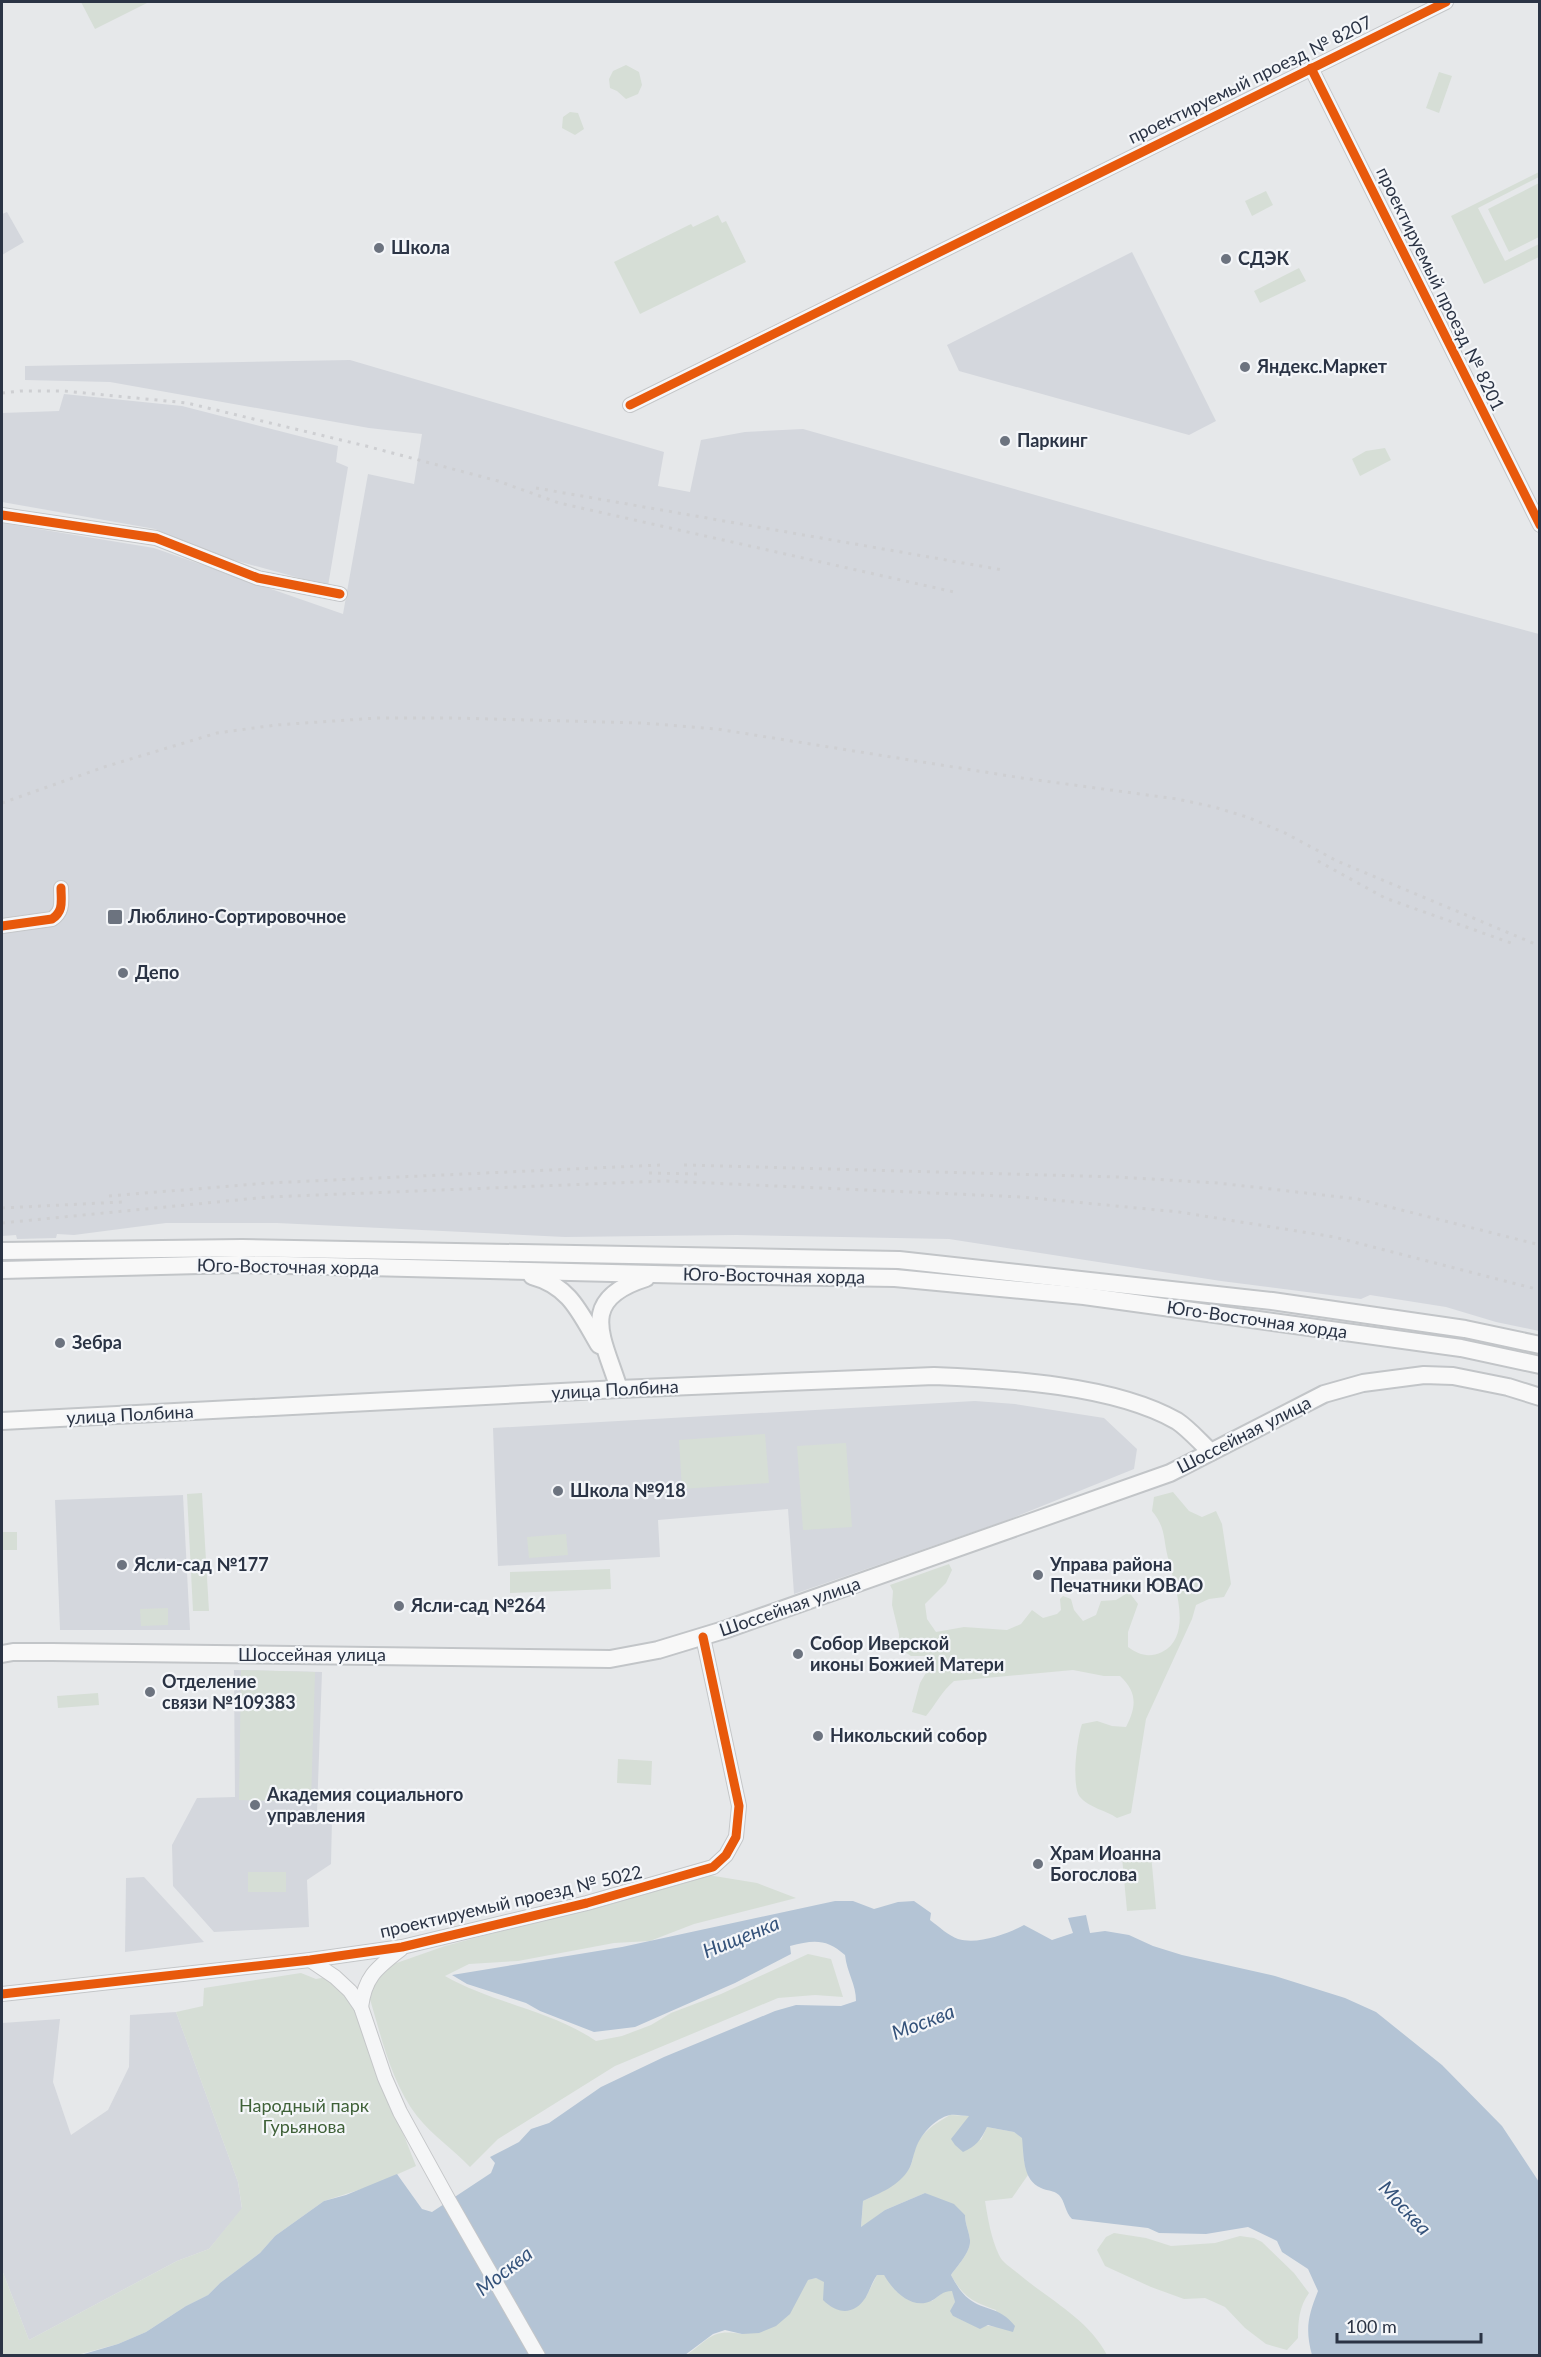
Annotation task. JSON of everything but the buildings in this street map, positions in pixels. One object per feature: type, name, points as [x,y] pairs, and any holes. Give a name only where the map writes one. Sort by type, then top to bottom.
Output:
[{"type":"main road","name":"Юго-Восточная хорда","points":[[2,1251],[242,1248],[899,1260],[1272,1301],[1465,1329],[1539,1345]]},
{"type":"main road","name":"Юго-Восточная хорда","points":[[2,1270],[240,1264],[896,1278],[1084,1296],[1461,1348],[1539,1365]]},
{"type":"main road","points":[[515,1271],[545,1280],[568,1295],[611,1366]]},
{"type":"main road","points":[[619,1389],[600,1329],[602,1308],[618,1291],[632,1282],[659,1274]]},
{"type":"main road","name":"Шоссейная улица","points":[[2,1654],[52,1652],[610,1659],[633,1656],[703,1637],[1170,1473],[1324,1394],[1364,1383],[1424,1375],[1454,1376],[1508,1387],[1539,1397]]},
{"type":"main road","name":"улица Полбина","points":[[2,1421],[619,1389],[934,1376],[983,1378],[1098,1394],[1144,1406],[1179,1423],[1211,1452]]},
{"type":"street","name":"проектируемый проезд № 8207","points":[[630,405],[1446,2]]},
{"type":"street","name":"проектируемый проезд № 8201","points":[[1311,68],[1539,525]]},
{"type":"street","points":[[2,515],[156,538],[258,578],[340,594]]},
{"type":"street","points":[[2,926],[52,919],[59,915],[62,908],[61,888]]},
{"type":"street","name":"проектируемый проезд № 5022","points":[[2,1994],[310,1960],[402,1947],[587,1903],[702,1871],[719,1863],[736,1837],[739,1806],[703,1637]]},
{"type":"street","points":[[361,2007],[363,1990],[368,1978],[402,1947]]},
{"type":"street","points":[[310,1960],[335,1977],[350,1991],[361,2007],[400,2112],[538,2355]]},
{"type":"shaded area","points":[[7,212],[24,242],[2,255],[2,214]]},
{"type":"shaded area","points":[[1132,252],[1216,421],[1189,435],[959,371],[947,345]]},
{"type":"shaded area","points":[[350,360],[664,452],[658,486],[690,492],[701,440],[745,432],[803,429],[1264,560],[1539,634],[1539,1331],[1496,1322],[1446,1307],[1370,1295],[1361,1299],[1221,1281],[949,1239],[736,1235],[565,1237],[277,1223],[166,1223],[74,1235],[57,1234],[56,1238],[17,1239],[16,1235],[2,1236],[2,523],[154,548],[343,614],[368,474],[414,484],[422,434],[369,428],[110,382],[25,380],[25,366]]},
{"type":"shaded area","points":[[64,394],[182,406],[338,446],[336,462],[348,467],[328,586],[212,554],[155,529],[2,502],[2,413],[59,411]]},
{"type":"shaded area","points":[[975,1401],[1015,1404],[1104,1418],[1137,1449],[1134,1469],[1005,1521],[794,1594],[788,1509],[658,1520],[660,1557],[498,1566],[493,1428]]},
{"type":"shaded area","name":"Ясли-сад №177","points":[[183,1495],[190,1630],[60,1630],[55,1500]]},
{"type":"shaded area","name":"Академия социального управления","points":[[234,1670],[322,1672],[317,1811],[332,1818],[331,1864],[307,1880],[309,1927],[214,1932],[173,1886],[172,1845],[197,1798],[235,1797]]},
{"type":"shaded area","points":[[144,1877],[204,1942],[125,1952],[126,1878]]},
{"type":"shaded area","points":[[176,2012],[238,2182],[242,2209],[209,2249],[177,2261],[29,2340],[2,2270],[2,2023],[60,2019],[53,2082],[71,2135],[108,2110],[129,2067],[130,2015]]},
{"type":"green space","points":[[81,2],[149,2],[95,29]]},
{"type":"green space","points":[[626,65],[639,72],[642,85],[638,94],[626,99],[610,88],[609,79],[613,71]]},
{"type":"green space","points":[[1439,72],[1452,76],[1439,113],[1426,108]]},
{"type":"green space","points":[[570,112],[578,113],[584,129],[575,135],[562,128],[563,117]]},
{"type":"green space","points":[[1539,172],[1539,177],[1478,208],[1505,261],[1539,244],[1539,257],[1484,284],[1451,216]]},
{"type":"green space","points":[[1539,183],[1539,237],[1509,252],[1488,209]]},
{"type":"green space","points":[[1266,191],[1273,205],[1252,216],[1245,201]]},
{"type":"green space","points":[[718,215],[722,223],[726,221],[746,262],[640,314],[614,262],[691,224],[693,227]]},
{"type":"green space","points":[[1299,268],[1306,281],[1260,303],[1254,291]]},
{"type":"green space","points":[[1385,448],[1391,460],[1360,476],[1352,459],[1366,451]]},
{"type":"green space","points":[[765,1434],[769,1483],[682,1489],[679,1440]]},
{"type":"green space","points":[[846,1443],[852,1527],[803,1530],[797,1446]]},
{"type":"green space","points":[[1173,1492],[1189,1511],[1202,1517],[1216,1511],[1222,1524],[1231,1584],[1224,1597],[1209,1599],[1196,1605],[1192,1619],[1146,1719],[1131,1813],[1117,1818],[1088,1804],[1077,1791],[1075,1773],[1082,1724],[1097,1721],[1112,1726],[1126,1727],[1130,1719],[1134,1700],[1130,1688],[1120,1676],[1104,1676],[1073,1670],[954,1681],[926,1716],[912,1712],[920,1683],[927,1671],[925,1656],[911,1656],[899,1648],[899,1634],[892,1605],[893,1591],[890,1585],[949,1564],[952,1570],[946,1583],[925,1604],[927,1619],[936,1632],[964,1627],[1007,1630],[1021,1624],[1032,1610],[1043,1618],[1057,1614],[1061,1610],[1060,1599],[1063,1596],[1071,1599],[1074,1610],[1083,1621],[1096,1615],[1101,1601],[1116,1600],[1129,1592],[1138,1604],[1128,1632],[1128,1647],[1140,1654],[1148,1655],[1162,1652],[1172,1644],[1180,1622],[1177,1595],[1162,1528],[1152,1511],[1154,1497]]},
{"type":"green space","points":[[202,1493],[209,1611],[193,1611],[187,1494]]},
{"type":"green space","points":[[2,1532],[17,1532],[17,1550],[2,1550]]},
{"type":"green space","points":[[566,1534],[568,1555],[529,1558],[527,1537]]},
{"type":"green space","points":[[610,1569],[611,1589],[510,1593],[510,1572]]},
{"type":"green space","points":[[168,1608],[168,1625],[141,1626],[140,1609]]},
{"type":"green space","points":[[241,1670],[315,1672],[311,1802],[239,1800]]},
{"type":"green space","points":[[98,1693],[99,1705],[58,1708],[57,1696]]},
{"type":"green space","points":[[618,1759],[652,1761],[651,1785],[617,1783]]},
{"type":"green space","points":[[1151,1854],[1156,1909],[1127,1911],[1122,1857]]},
{"type":"green space","points":[[248,1872],[286,1872],[286,1892],[248,1892]]},
{"type":"green space","points":[[708,1875],[757,1883],[796,1898],[694,1924],[650,1941],[614,1943],[518,1961],[469,1964],[445,1976],[482,1993],[560,2022],[596,2041],[622,2036],[651,2025],[671,2013],[721,1994],[808,1954],[831,1959],[843,1997],[815,1995],[778,1998],[615,2066],[498,2139],[470,2167],[417,2116],[393,2073],[368,1993],[388,1966],[445,1946]]},
{"type":"green space","name":"Народный парк Гурьянова","points":[[301,1973],[316,1979],[326,1977],[349,1996],[416,2166],[371,2186],[324,2201],[275,2236],[260,2253],[208,2295],[186,2306],[146,2332],[118,2344],[77,2355],[2,2355],[2,2270],[29,2340],[177,2261],[209,2249],[242,2208],[238,2182],[176,2012],[203,2006],[204,1988]]},
{"type":"green space","points":[[950,2115],[970,2116],[962,2127],[981,2140],[987,2127],[1014,2132],[1023,2138],[1024,2161],[1028,2175],[1012,2198],[985,2201],[996,2249],[1006,2264],[1078,2319],[1099,2342],[1107,2355],[685,2356],[705,2340],[717,2334],[742,2334],[802,2290],[807,2280],[816,2278],[866,2297],[877,2275],[884,2275],[897,2292],[932,2301],[945,2291],[953,2291],[955,2302],[953,2316],[971,2324],[999,2327],[996,2310],[969,2298],[951,2275],[970,2245],[965,2215],[925,2193],[885,2210],[861,2228],[863,2201],[900,2179],[910,2167],[920,2139],[933,2126]]},
{"type":"green space","points":[[1114,2233],[1146,2238],[1171,2246],[1215,2243],[1240,2236],[1262,2242],[1294,2273],[1309,2293],[1300,2314],[1298,2338],[1287,2350],[1266,2344],[1245,2328],[1225,2307],[1205,2298],[1184,2299],[1105,2266],[1097,2250],[1106,2237]]},
{"type":"water","points":[[835,1901],[853,1901],[874,1909],[898,1902],[914,1901],[931,1913],[930,1920],[944,1931],[958,1939],[974,1941],[992,1938],[1024,1925],[1052,1940],[1073,1933],[1068,1918],[1086,1915],[1090,1933],[1105,1931],[1129,1935],[1153,1946],[1182,1955],[1275,1976],[1345,1998],[1376,2012],[1442,2065],[1502,2126],[1539,2182],[1539,2355],[1312,2355],[1309,2323],[1318,2291],[1308,2269],[1282,2252],[1277,2241],[1248,2227],[1206,2234],[1159,2233],[1148,2228],[1072,2219],[1059,2195],[1041,2188],[1030,2179],[1025,2166],[1022,2138],[1014,2132],[987,2127],[978,2142],[963,2152],[951,2139],[969,2116],[950,2115],[933,2124],[924,2134],[917,2145],[910,2167],[900,2180],[863,2201],[861,2227],[885,2210],[925,2193],[954,2204],[965,2215],[970,2245],[951,2275],[969,2299],[1009,2320],[1015,2326],[1013,2332],[988,2325],[980,2329],[953,2316],[950,2311],[955,2302],[952,2291],[943,2293],[931,2301],[917,2303],[898,2293],[884,2275],[877,2275],[866,2297],[851,2310],[840,2310],[828,2305],[823,2300],[824,2282],[816,2278],[808,2280],[790,2314],[776,2326],[759,2333],[742,2334],[725,2330],[713,2334],[685,2355],[77,2356],[118,2344],[146,2332],[186,2306],[208,2295],[260,2253],[275,2236],[324,2201],[346,2195],[397,2174],[422,2209],[432,2212],[491,2173],[495,2163],[490,2157],[519,2142],[531,2129],[549,2123],[601,2087],[664,2057],[775,2011],[796,2005],[841,2006],[856,2001],[855,1989],[845,1955],[832,1946],[819,1942],[790,1946],[791,1954],[735,1983],[635,2027],[594,2032],[540,2011],[526,2003],[467,1984],[452,1975],[622,1947]]},
{"type":"railway","points":[[2,393],[64,391],[187,403],[366,446],[498,481],[559,503],[954,592]]},
{"type":"railway","points":[[536,488],[1003,570]]},
{"type":"railway","points":[[2,803],[104,767],[217,733],[276,725],[377,718],[453,718],[642,723],[717,729],[1022,778],[1177,799],[1214,807],[1247,817],[1285,833],[1337,861],[1540,946]]},
{"type":"railway","points":[[1318,861],[1385,898],[1511,943]]},
{"type":"railway","points":[[109,1196],[268,1183],[660,1165]]},
{"type":"railway","points":[[684,1165],[1117,1177],[1218,1183],[1358,1199],[1540,1245]]},
{"type":"railway","points":[[649,1173],[697,1174]]},
{"type":"railway","points":[[2,1223],[268,1197],[664,1181],[1022,1197],[1179,1212],[1334,1237],[1540,1290]]},
{"type":"railway","points":[[2,1208],[122,1202]]},
{"type":"cycle path","points":[[630,405],[1446,2]]},
{"type":"cycle path","points":[[1311,68],[1540,525]]},
{"type":"cycle path","points":[[2,515],[156,538],[258,578],[340,594]]},
{"type":"cycle path","points":[[2,926],[52,919],[60,909],[61,888]]},
{"type":"cycle path","points":[[2,1994],[310,1960],[402,1947],[587,1903],[713,1867],[726,1855],[736,1837],[739,1806],[703,1637]]},
{"type":"place","name":"Школа","points":[[379,248]]},
{"type":"place","name":"СДЭК","points":[[1226,259]]},
{"type":"place","name":"Яндекс.Маркет","points":[[1245,367]]},
{"type":"place","name":"Паркинг","points":[[1005,441]]},
{"type":"place","name":"Люблино-Сортировочное","points":[[115,917]]},
{"type":"place","name":"Депо","points":[[123,973]]},
{"type":"place","name":"Зебра","points":[[60,1343]]},
{"type":"place","name":"Школа №918","points":[[558,1491]]},
{"type":"place","name":"Ясли-сад №177","points":[[122,1565]]},
{"type":"place","name":"Управа района Печатники ЮВАО","points":[[1038,1575]]},
{"type":"place","name":"Ясли-сад №264","points":[[399,1606]]},
{"type":"place","name":"Собор Иверской иконы Божией Матери","points":[[798,1654]]},
{"type":"place","name":"Отделение связи №109383","points":[[150,1692]]},
{"type":"place","name":"Никольский собор","points":[[818,1736]]},
{"type":"place","name":"Академия социального управления","points":[[255,1805]]},
{"type":"place","name":"Храм Иоанна Богослова","points":[[1038,1864]]},
{"type":"water label","name":"Нищенка","points":[[741,1937]]},
{"type":"water label","name":"Москва","points":[[923,2022]]},
{"type":"water label","name":"Москва","points":[[1405,2208]]},
{"type":"water label","name":"Москва","points":[[504,2271]]}]
